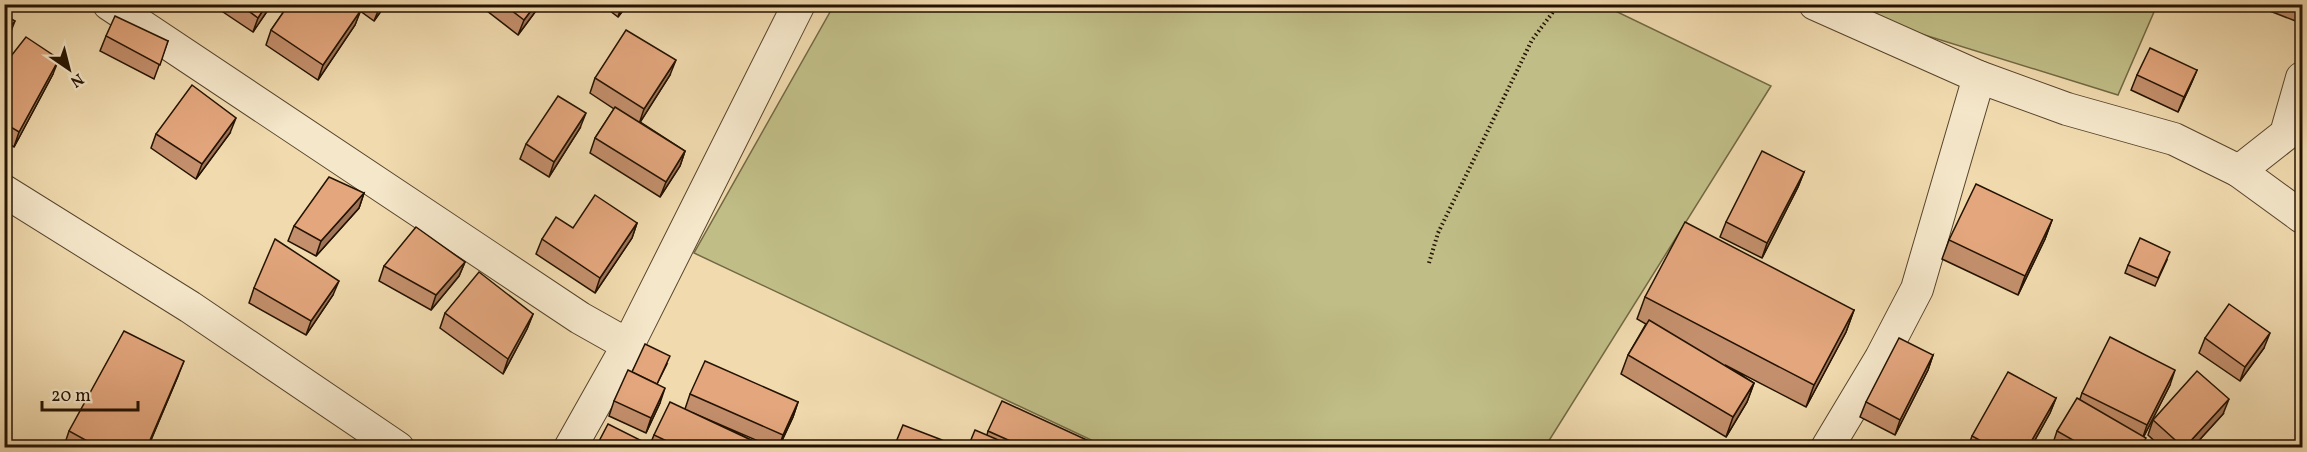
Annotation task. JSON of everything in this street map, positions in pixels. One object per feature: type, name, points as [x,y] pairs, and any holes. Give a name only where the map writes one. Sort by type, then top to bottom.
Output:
[{"type":"street","points":[[109,4],[580,318],[628,345]]},
{"type":"street","points":[[570,447],[628,345],[799,4]]},
{"type":"street","points":[[1815,4],[1979,77],[2067,109],[2174,139],[2239,171],[2302,217]]},
{"type":"street","points":[[1827,447],[1881,358],[1917,289],[1979,77]]},
{"type":"street","points":[[2239,171],[2286,134],[2302,78]]},
{"type":"street","points":[[4,191],[190,307],[398,447]]},
{"type":"path","points":[[1429,263],[1438,234],[1532,40],[1559,4]]},
{"type":"shaded area","points":[[834,5],[1603,5],[1771,86],[1545,447],[1106,447],[694,253]]},
{"type":"shaded area","points":[[1828,5],[2157,5],[2118,95]]},
{"type":"building","points":[[239,4],[267,4],[258,18]]},
{"type":"building","points":[[289,4],[352,4],[361,10],[323,65],[271,30]]},
{"type":"building","points":[[503,4],[536,4],[524,20]]},
{"type":"building","points":[[4,15],[15,21],[4,33]]},
{"type":"building","points":[[115,16],[168,41],[160,65],[106,36]]},
{"type":"building","points":[[626,30],[676,60],[644,109],[595,78]]},
{"type":"building","points":[[26,37],[59,59],[19,132],[4,123],[4,65]]},
{"type":"building","points":[[2150,48],[2197,70],[2184,97],[2137,75]]},
{"type":"building","points":[[192,85],[236,118],[202,164],[156,134]]},
{"type":"building","points":[[558,96],[586,113],[554,162],[526,144]]},
{"type":"building","points":[[615,107],[685,151],[666,182],[595,138]]},
{"type":"building","points":[[1762,151],[1804,172],[1767,243],[1726,222]]},
{"type":"building","points":[[329,177],[364,193],[321,241],[294,226]]},
{"type":"building","points":[[1976,184],[2052,220],[2025,276],[1949,240]]},
{"type":"building","points":[[595,195],[637,223],[600,278],[542,239],[556,217],[573,228]]},
{"type":"building","points":[[1685,222],[1854,310],[1814,385],[1645,297]]},
{"type":"building","points":[[416,227],[465,262],[436,295],[384,266]]},
{"type":"building","points":[[2140,238],[2170,252],[2158,278],[2128,265]]},
{"type":"building","points":[[275,239],[339,281],[311,321],[254,288]]},
{"type":"building","points":[[479,272],[533,314],[508,359],[445,313]]},
{"type":"building","points":[[2229,304],[2270,333],[2245,367],[2205,338]]},
{"type":"building","points":[[1649,320],[1754,383],[1733,417],[1628,355]]},
{"type":"building","points":[[124,331],[184,361],[147,447],[98,447],[69,431]]},
{"type":"building","points":[[2110,337],[2175,370],[2147,425],[2082,393]]},
{"type":"building","points":[[1899,338],[1933,355],[1900,420],[1866,402]]},
{"type":"building","points":[[645,344],[670,356],[657,384],[632,372]]},
{"type":"building","points":[[705,361],[798,402],[783,435],[690,394]]},
{"type":"building","points":[[628,370],[665,388],[651,418],[614,401]]},
{"type":"building","points":[[2197,371],[2229,399],[2183,447],[2153,420]]},
{"type":"building","points":[[2008,372],[2056,398],[2028,447],[1992,447],[1972,436]]},
{"type":"building","points":[[2077,398],[2146,438],[2141,447],[2085,447],[2057,431]]},
{"type":"building","points":[[1002,401],[1102,447],[1024,447],[988,431]]},
{"type":"building","points":[[670,402],[766,447],[679,447],[654,435]]},
{"type":"building","points":[[608,424],[644,442],[641,447],[596,447]]},
{"type":"building","points":[[903,425],[942,440],[939,447],[894,447]]},
{"type":"building","points":[[975,430],[1010,445],[1008,447],[968,447]]},
{"type":"building","points":[[2062,440],[2074,447],[2057,447]]}]
